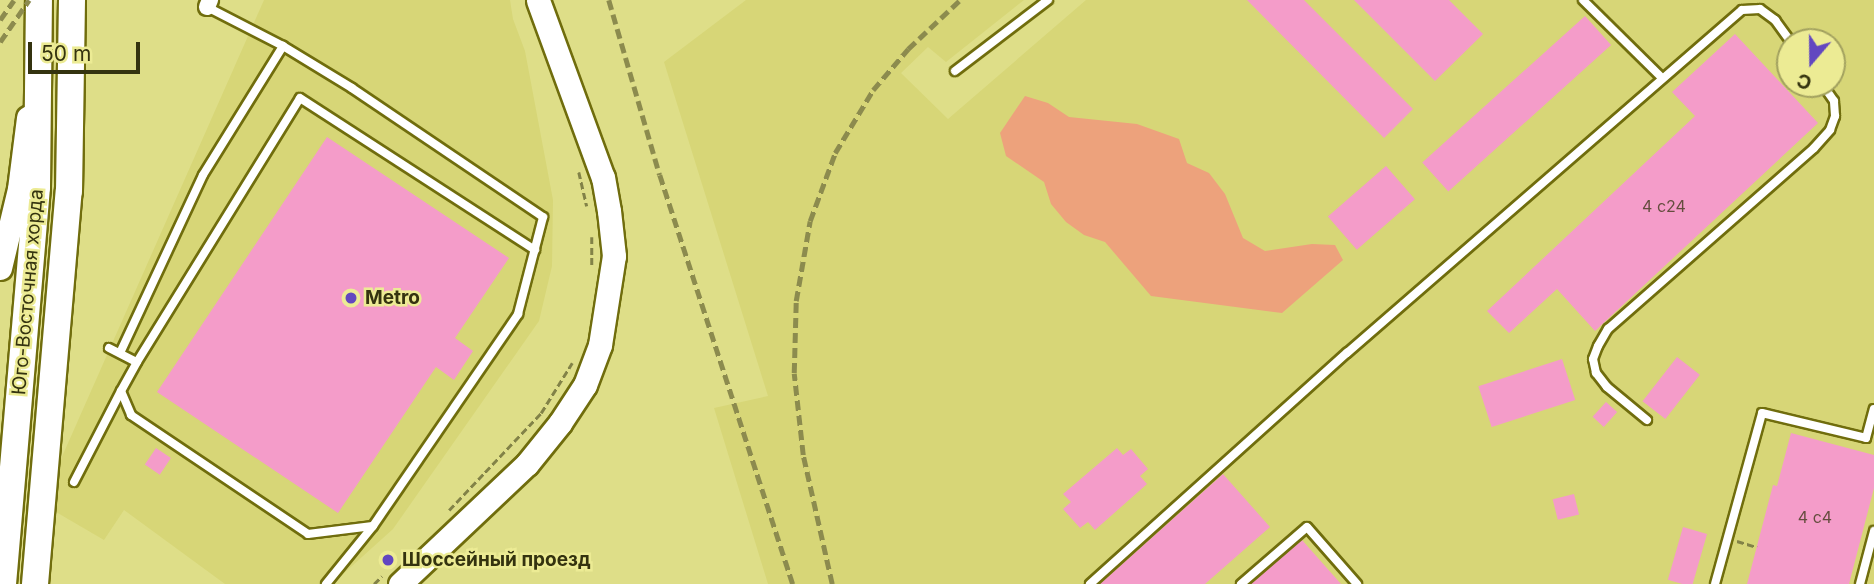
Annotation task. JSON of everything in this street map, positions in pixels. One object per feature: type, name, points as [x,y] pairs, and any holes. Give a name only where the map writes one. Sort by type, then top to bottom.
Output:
[{"type":"main road","name":"Юго-Восточная хорда","points":[[3,584],[37,187],[39,0]]},
{"type":"main road","name":"Юго-Восточная хорда","points":[[35,584],[69,191],[72,0]]},
{"type":"main road","points":[[400,584],[527,464],[560,424],[585,385],[600,345],[614,256],[609,211],[603,178],[538,0]]},
{"type":"main road","points":[[0,268],[19,189],[37,53]]},
{"type":"lane","points":[[956,71],[1048,0]]},
{"type":"lane","points":[[1583,0],[1662,78]]},
{"type":"lane","points":[[208,4],[352,88],[543,217],[518,314],[373,526],[326,584]]},
{"type":"lane","points":[[1090,584],[1347,353],[1742,10],[1760,9],[1780,28]]},
{"type":"lane","points":[[120,353],[203,175],[283,46]]},
{"type":"lane","points":[[74,482],[137,362],[300,98],[535,250]]},
{"type":"lane","points":[[1647,419],[1607,387],[1596,373],[1593,359],[1598,346],[1608,329],[1814,148],[1830,130],[1835,116],[1832,98]]},
{"type":"lane","points":[[109,348],[137,362]]},
{"type":"lane","points":[[121,391],[131,415],[309,534],[373,526]]},
{"type":"lane","points":[[1715,584],[1762,413],[1866,438],[1874,408]]},
{"type":"lane","points":[[1241,584],[1307,527],[1357,584]]},
{"type":"lane","points":[[1860,584],[1874,531]]},
{"type":"path","points":[[1728,538],[1757,547]]},
{"type":"shaded area","points":[[264,0],[510,0],[513,19],[525,51],[553,200],[552,266],[539,321],[393,529],[332,584],[225,584],[124,510],[104,540],[56,512],[53,477]]},
{"type":"shaded area","points":[[746,0],[1024,0],[946,62],[928,47],[901,73],[948,119],[1086,0],[1874,0],[1874,584],[768,584],[714,408],[768,396],[664,62]]},
{"type":"shaded area","points":[[1025,96],[1048,103],[1069,117],[1137,124],[1179,139],[1187,163],[1209,173],[1225,194],[1243,238],[1265,251],[1312,244],[1335,245],[1343,260],[1282,313],[1151,296],[1105,242],[1084,235],[1066,222],[1051,204],[1044,182],[1006,156],[1000,133]]},
{"type":"building","points":[[1247,0],[1304,0],[1413,109],[1384,138]]},
{"type":"building","points":[[1354,0],[1449,0],[1483,34],[1435,81]]},
{"type":"building","points":[[1585,16],[1611,45],[1448,192],[1422,163]]},
{"type":"building","points":[[1735,34],[1776,78],[1776,98],[1795,98],[1818,123],[1595,331],[1557,289],[1509,333],[1487,311],[1695,116],[1672,92]]},
{"type":"building","name":"Metro","points":[[327,137],[509,258],[455,338],[473,351],[454,380],[436,367],[338,513],[157,392]]},
{"type":"building","points":[[1386,166],[1415,199],[1357,250],[1328,217]]},
{"type":"building","points":[[1677,357],[1700,375],[1665,419],[1643,401]]},
{"type":"building","points":[[1562,359],[1575,400],[1492,427],[1478,386]]},
{"type":"building","points":[[1606,402],[1617,412],[1604,427],[1593,417]]},
{"type":"building","points":[[1791,433],[1874,455],[1874,488],[1849,584],[1747,584],[1773,485],[1777,486]]},
{"type":"building","points":[[156,448],[171,458],[160,475],[145,465]]},
{"type":"building","points":[[1117,448],[1123,455],[1131,449],[1148,469],[1140,476],[1147,484],[1095,530],[1088,522],[1080,528],[1063,509],[1071,502],[1063,494]]},
{"type":"building","points":[[1223,474],[1270,527],[1205,584],[1100,584]]},
{"type":"building","points":[[1574,494],[1579,514],[1558,520],[1553,499]]},
{"type":"building","points":[[1683,527],[1707,534],[1693,584],[1668,580]]},
{"type":"building","points":[[1302,540],[1341,584],[1251,584]]},
{"type":"railway","points":[[0,20],[14,0]]},
{"type":"railway","points":[[0,42],[29,0]]},
{"type":"railway","points":[[609,0],[660,175],[793,584]]},
{"type":"railway","points":[[832,584],[803,455],[794,373],[796,301],[810,221],[835,153],[873,90],[908,49],[960,0]]},
{"type":"place","name":"Metro","points":[[351,298]]},
{"type":"place","name":"Шоссейный проезд","points":[[388,560]]}]
